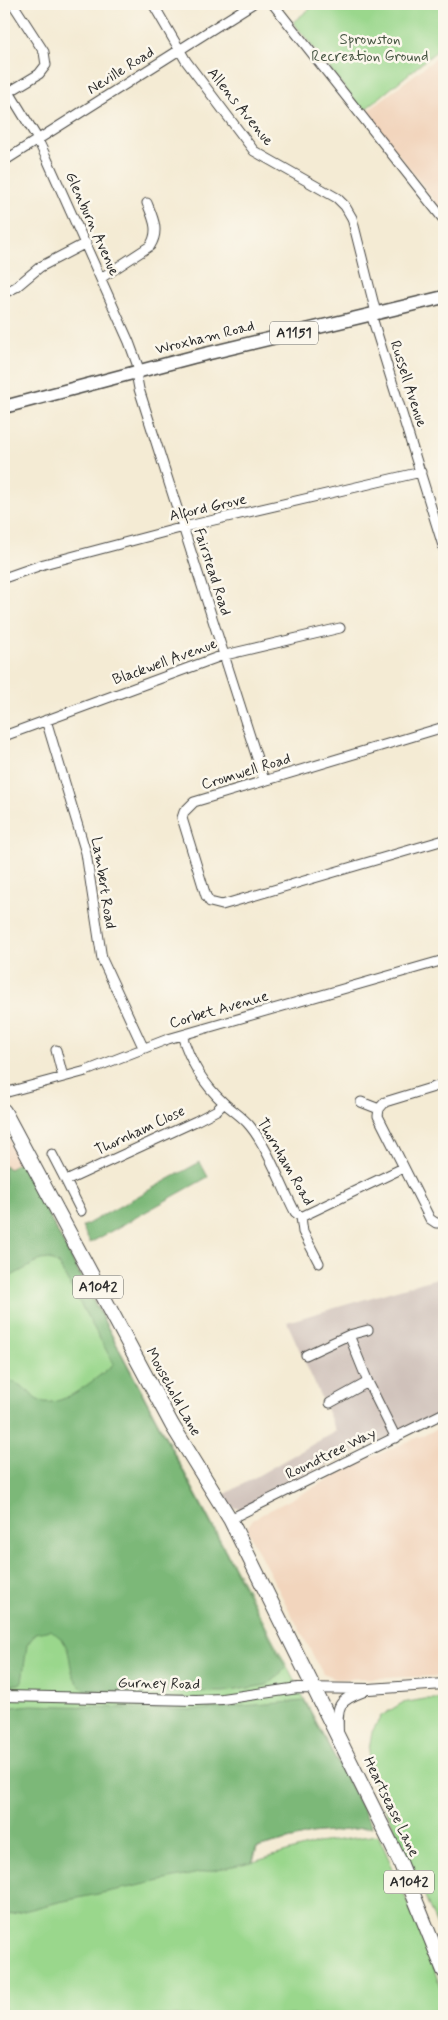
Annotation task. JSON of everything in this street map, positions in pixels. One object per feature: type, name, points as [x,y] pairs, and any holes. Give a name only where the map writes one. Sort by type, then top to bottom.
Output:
[{"type":"highway","name":"Mousehold Lane","points":[[4,1111],[172,1425],[230,1519],[314,1688]]},
{"type":"highway","name":"Heartsease Lane","points":[[314,1688],[338,1733],[408,1879],[444,1970]]},
{"type":"main road","name":"Wroxham Road","points":[[4,407],[444,297]]},
{"type":"street","points":[[7,94],[38,74],[46,65],[44,52],[13,4]]},
{"type":"street","name":"Allens Avenue","points":[[153,4],[180,50],[254,151],[337,198],[345,206],[352,218],[373,314]]},
{"type":"street","name":"Neville Road","points":[[4,161],[252,4]]},
{"type":"street","points":[[273,4],[444,220]]},
{"type":"street","name":"Glenburn Avenue","points":[[7,94],[38,139],[129,342],[138,372]]},
{"type":"street","points":[[101,278],[150,246],[154,240],[155,223],[147,203]]},
{"type":"street","points":[[4,293],[16,287],[47,263],[86,243]]},
{"type":"street","name":"Russell Avenue","points":[[373,314],[444,549]]},
{"type":"street","name":"Fairstead Road","points":[[138,372],[139,389],[264,780]]},
{"type":"street","name":"Alford Grove","points":[[4,578],[44,564],[184,527],[421,472]]},
{"type":"street","name":"Blackwell Avenue","points":[[4,736],[224,655],[340,628]]},
{"type":"street","name":"Lambert Road","points":[[46,720],[86,853],[102,959],[143,1047]]},
{"type":"street","name":"Cromwell Road","points":[[444,727],[194,802],[184,812],[183,826],[206,896],[216,904],[222,905],[444,840]]},
{"type":"street","name":"Corbet Avenue","points":[[4,1093],[86,1071],[143,1047],[182,1035],[444,960]]},
{"type":"street","name":"Thornham Road","points":[[182,1035],[191,1061],[200,1076],[224,1103],[239,1114],[257,1135],[295,1212],[301,1216],[303,1232],[319,1263]]},
{"type":"street","points":[[56,1050],[63,1077]]},
{"type":"street","points":[[444,1084],[392,1099],[385,1102],[379,1109],[380,1123],[430,1219],[444,1223]]},
{"type":"street","points":[[361,1102],[379,1109]]},
{"type":"street","name":"Thornham Close","points":[[66,1182],[196,1121],[217,1110],[224,1103]]},
{"type":"street","points":[[52,1154],[81,1211]]},
{"type":"street","points":[[301,1216],[403,1168]]},
{"type":"street","points":[[306,1355],[349,1335],[368,1330]]},
{"type":"street","points":[[349,1335],[368,1382],[396,1438]]},
{"type":"street","points":[[330,1403],[368,1382]]},
{"type":"street","name":"Roundtree Way","points":[[230,1519],[444,1413]]},
{"type":"street","name":"Gurney Road","points":[[4,1696],[196,1700],[314,1688],[369,1689],[444,1684]]},
{"type":"street","points":[[338,1733],[337,1710],[341,1702],[369,1689]]},
{"type":"shaded area","points":[[444,52],[444,213],[366,112]]},
{"type":"shaded area","points":[[4,1131],[20,1161],[10,1169],[4,1166]]},
{"type":"shaded area","points":[[444,1276],[444,1412],[296,1479],[242,1509],[229,1507],[222,1496],[336,1431],[287,1322]]},
{"type":"shaded area","points":[[444,1426],[444,1676],[336,1679],[323,1674],[249,1534],[248,1526],[253,1519],[370,1458]]},
{"type":"green space","name":"Sprowston Recreation Ground","points":[[316,4],[444,4],[444,45],[363,111],[293,22]]},
{"type":"green space","points":[[20,1161],[372,1827],[311,1834],[257,1848],[253,1862],[317,1843],[378,1835],[436,1973],[441,1990],[444,2015],[4,2016],[4,1166],[10,1169]]},
{"type":"green space","points":[[20,1161],[286,1668],[267,1685],[223,1692],[85,1690],[75,1679],[64,1642],[51,1630],[36,1633],[27,1645],[22,1682],[4,1686],[4,1378],[22,1387],[36,1399],[45,1402],[55,1401],[66,1398],[76,1392],[114,1364],[58,1264],[49,1259],[41,1260],[4,1280],[4,1166],[10,1169]]},
{"type":"green space","points":[[200,1162],[208,1177],[90,1243],[82,1227]]},
{"type":"green space","points":[[425,1699],[444,1699],[444,1943],[415,1872],[376,1788],[368,1756],[372,1732],[381,1716],[402,1703]]},
{"type":"green space","points":[[304,1701],[372,1827],[311,1834],[256,1848],[252,1862],[59,1902],[4,1916],[4,1708],[31,1705],[194,1710]]}]
